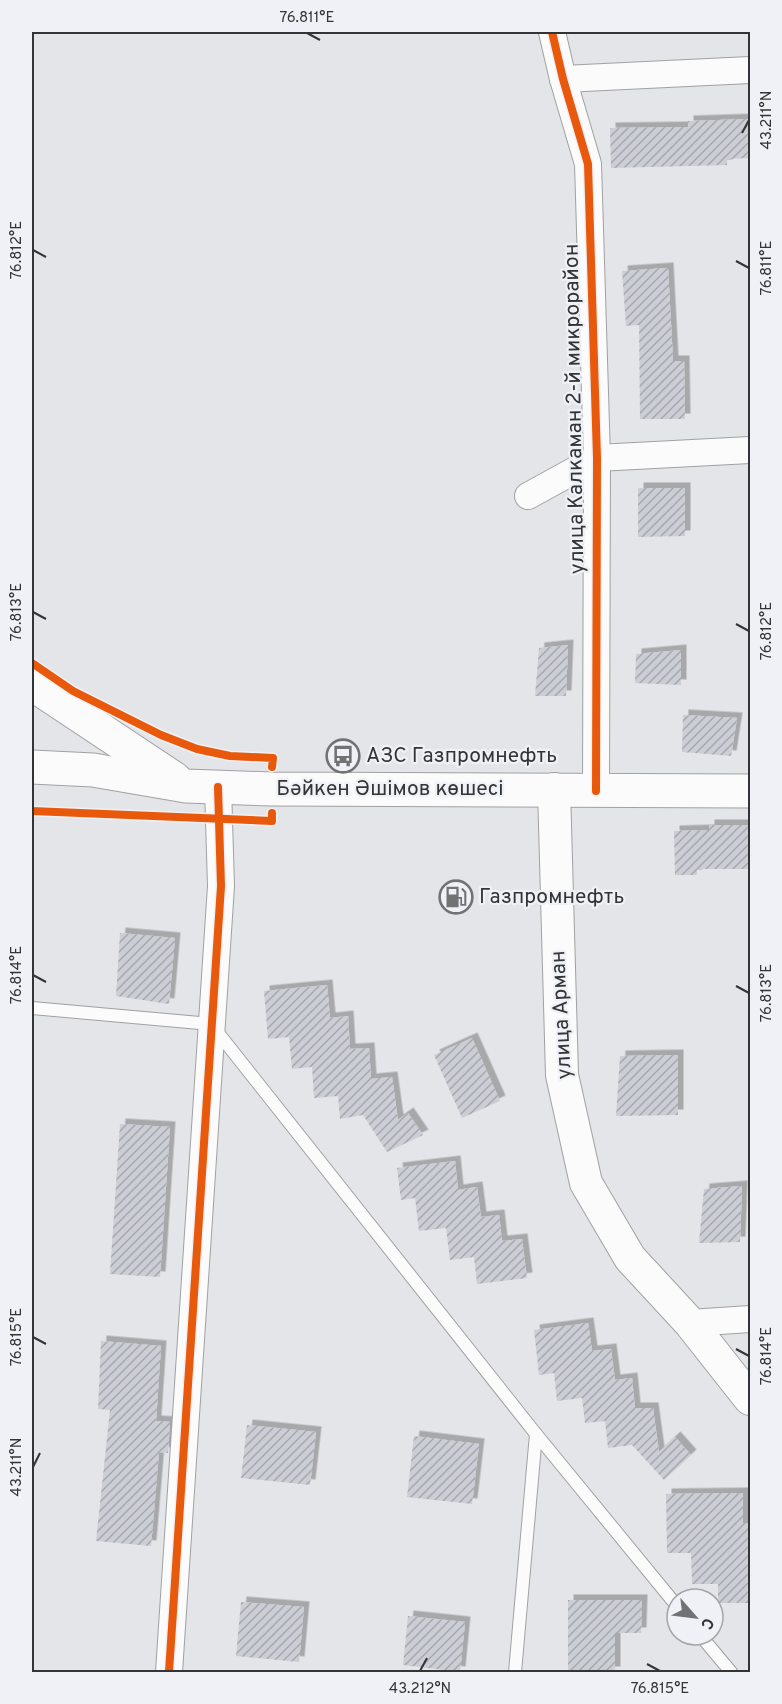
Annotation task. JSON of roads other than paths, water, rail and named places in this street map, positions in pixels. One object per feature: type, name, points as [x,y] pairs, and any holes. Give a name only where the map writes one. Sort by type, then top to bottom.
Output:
[{"type":"main road","points":[[32,684],[202,787]]},
{"type":"main road","name":"Бәйкен Әшімов көшесі","points":[[32,767],[93,770],[202,787],[750,791]]},
{"type":"street","name":"улица Калкаман 2-й микрорайон","points":[[552,32],[588,164],[597,458],[596,791]]},
{"type":"street","points":[[563,79],[750,70]]},
{"type":"street","points":[[528,496],[597,458],[750,450]]},
{"type":"street","points":[[169,1672],[221,886],[202,787]]},
{"type":"street","name":"улица Арман","points":[[554,789],[562,1075],[586,1183],[630,1258],[690,1323],[750,1399]]},
{"type":"street","points":[[690,1323],[750,1320]]},
{"type":"lane","points":[[32,1008],[211,1024],[536,1434],[665,1591]]},
{"type":"lane","points":[[515,1672],[536,1434]]},
{"type":"lane","points":[[710,1647],[731,1672]]},
{"type":"place","name":"АЗС Газпромнефть","points":[[343,756]]},
{"type":"place","name":"Газпромнефть","points":[[456,897]]}]
